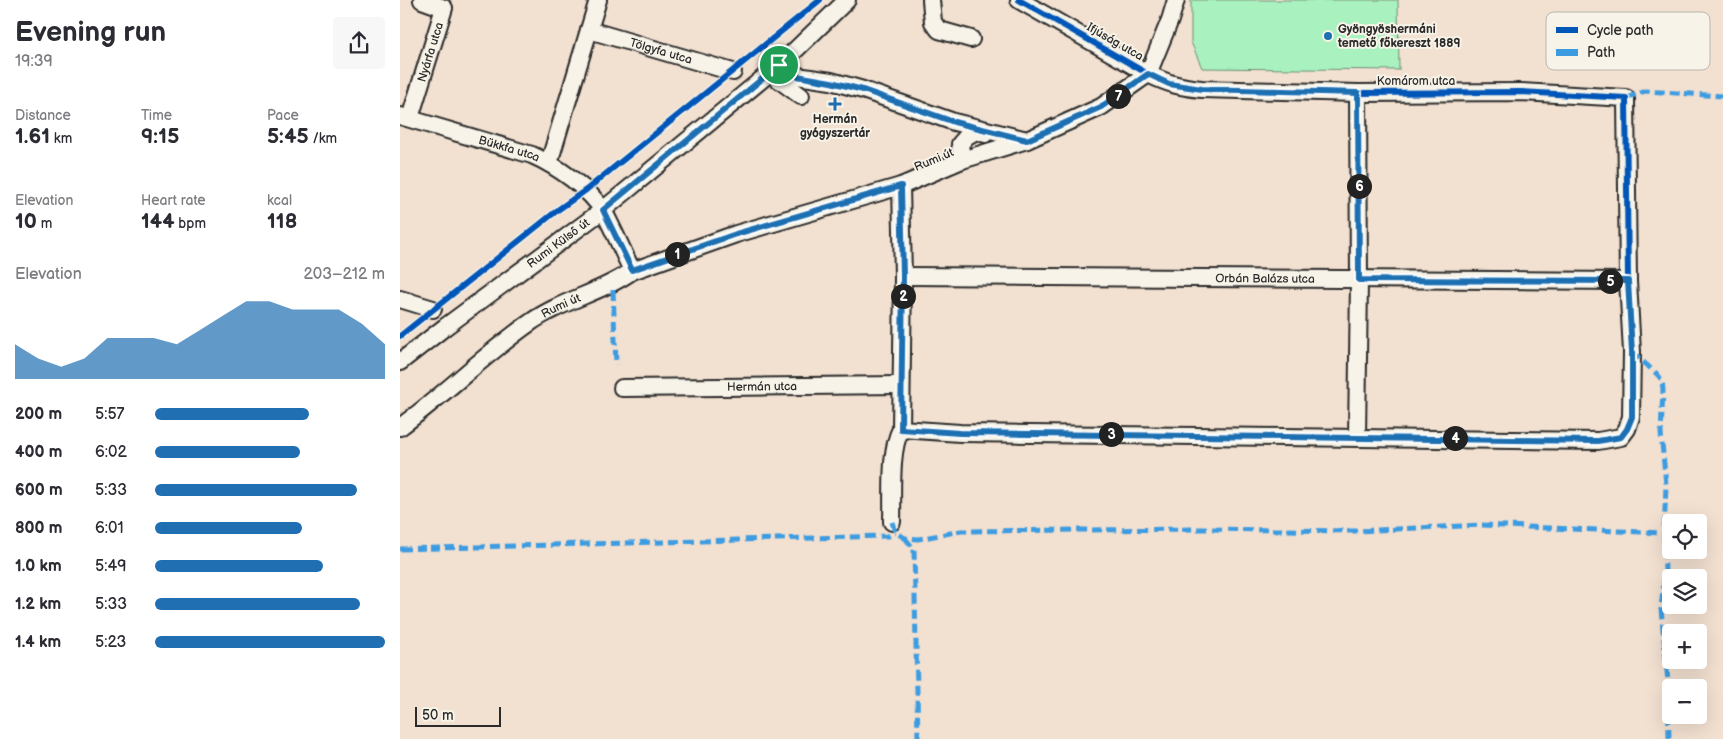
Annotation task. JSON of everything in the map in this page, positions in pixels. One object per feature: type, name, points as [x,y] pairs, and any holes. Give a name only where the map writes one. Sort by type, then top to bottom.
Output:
[{"type":"street","name":"Nyárfa utca","points":[[405,117],[445,4],[422,0]]},
{"type":"street","points":[[549,162],[598,0]]},
{"type":"street","name":"Rumi Külső út","points":[[400,362],[603,210],[774,69],[847,0]]},
{"type":"street","points":[[931,0],[933,22],[939,30],[971,39]]},
{"type":"street","name":"Ifjúság utca","points":[[1019,0],[1148,74]]},
{"type":"street","points":[[1148,74],[1176,0]]},
{"type":"street","name":"Tölgyfa utca","points":[[589,30],[733,72]]},
{"type":"street","points":[[774,69],[801,96]]},
{"type":"street","points":[[774,69],[797,76],[863,90],[954,122],[1027,140]]},
{"type":"street","name":"Komárom utca","points":[[1148,74],[1169,84],[1202,89],[1358,93],[1521,92],[1626,98],[1628,281]]},
{"type":"street","name":"Rumi út","points":[[400,427],[424,410],[476,365],[531,322],[554,308],[620,280],[632,270],[736,234],[901,186],[962,160],[1027,140],[1101,107],[1148,74]]},
{"type":"street","points":[[1357,437],[1359,280],[1358,93]]},
{"type":"street","name":"Bükkfa utca","points":[[405,117],[532,155],[549,162],[586,190],[603,210],[632,270]]},
{"type":"street","points":[[962,160],[960,144],[967,136],[976,131],[990,136],[1000,149]]},
{"type":"street","points":[[892,522],[894,458],[897,436],[901,429],[903,276],[901,186]]},
{"type":"street","name":"Orbán Balázs utca","points":[[903,276],[1628,281]]},
{"type":"street","points":[[901,429],[960,433],[1598,441],[1621,437],[1632,417],[1632,352],[1628,281]]},
{"type":"street","points":[[400,299],[433,308]]},
{"type":"street","name":"Hermán utca","points":[[622,388],[901,385]]},
{"type":"green space","points":[[1191,0],[1398,0],[1399,70],[1202,68],[1191,42]]},
{"type":"marked path","points":[[779,65],[797,76],[831,81],[863,90],[954,122],[1027,140]]},
{"type":"marked path","points":[[1626,98],[1645,91],[1723,96]]},
{"type":"marked path","points":[[613,290],[616,365]]},
{"type":"marked path","points":[[1632,352],[1662,380],[1663,390],[1661,433],[1666,485],[1665,572],[1661,609],[1668,681],[1669,739]]},
{"type":"marked path","points":[[892,522],[895,532],[905,538],[918,539],[961,531],[1204,529],[1355,531],[1482,525],[1662,533]]},
{"type":"marked path","points":[[400,549],[888,536],[895,532]]},
{"type":"marked path","points":[[905,538],[914,549],[918,739]]},
{"type":"cycle path","points":[[400,336],[559,209],[586,190],[820,0]]},
{"type":"cycle path","points":[[901,186],[903,276],[901,429],[960,433],[1598,441],[1621,437],[1627,429],[1631,417],[1632,352],[1628,281],[1626,98],[1521,92],[1358,93],[1187,87],[1169,83],[1148,74],[1019,0]]},
{"type":"place","name":"Gyöngyöshermáni temető főkereszt 1889","points":[[1328,36]]},
{"type":"place","name":"Hermán gyógyszertár","points":[[835,104]]},
{"type":"route","points":[[779,65],[797,76],[863,90],[954,122],[1027,140],[1101,107],[1148,74],[1169,84],[1202,89],[1358,93],[1359,280],[1628,281],[1632,352],[1632,417],[1627,429],[1621,437],[1598,441],[960,433],[901,429],[903,276],[901,186],[736,234],[632,270],[603,210],[779,65]]}]
